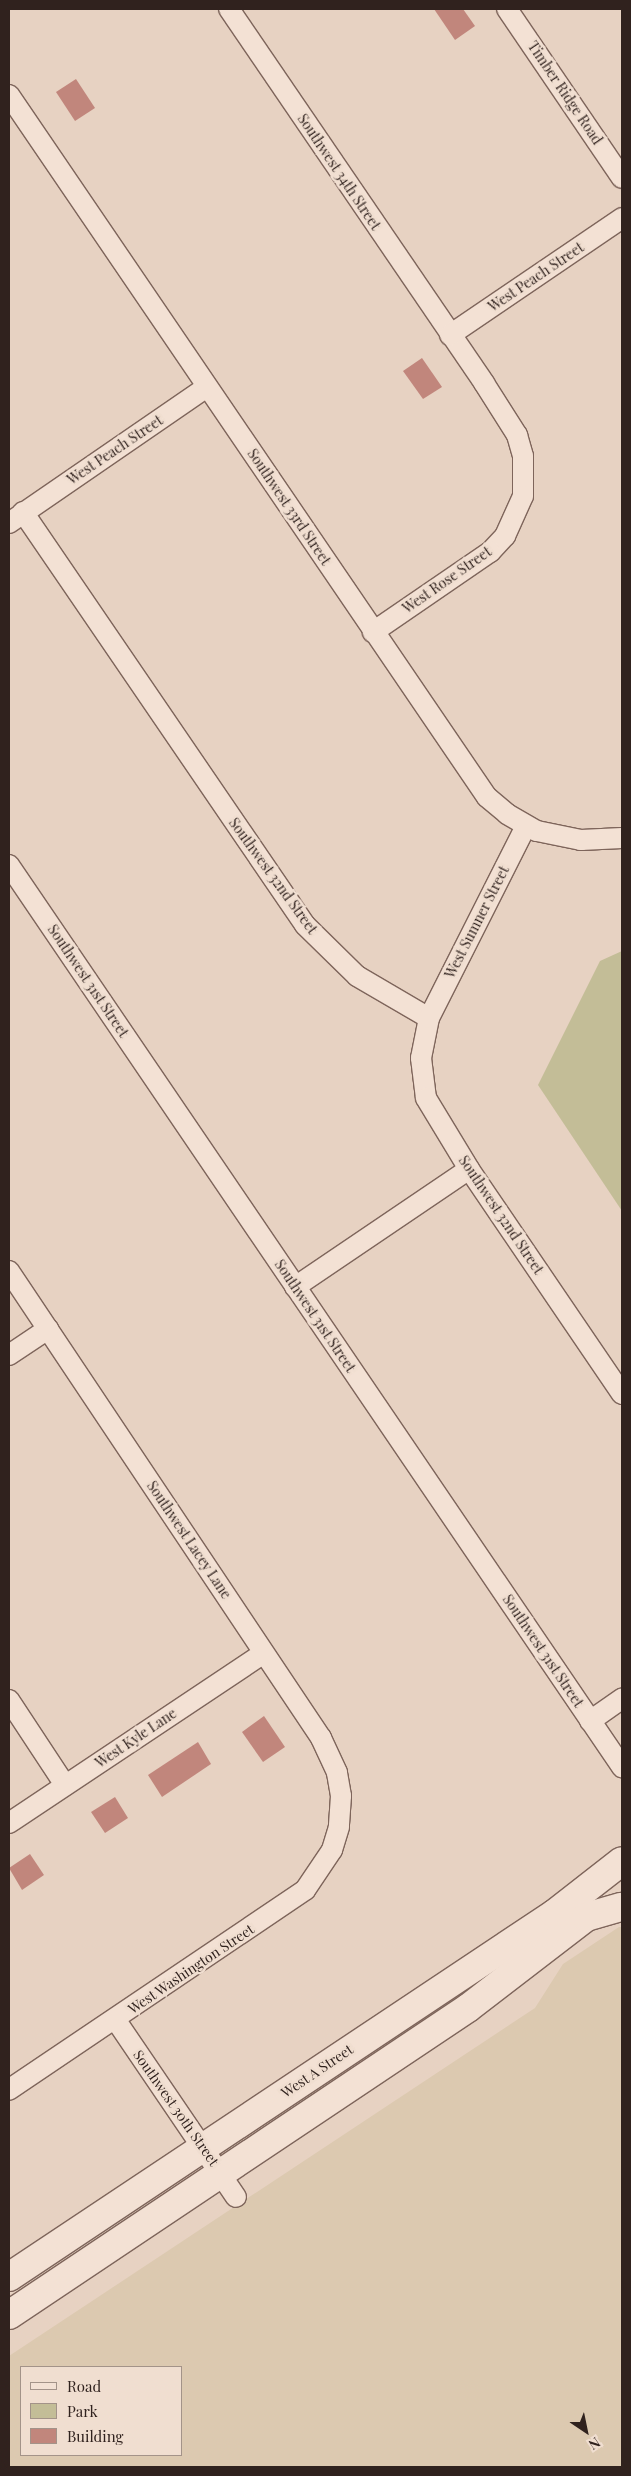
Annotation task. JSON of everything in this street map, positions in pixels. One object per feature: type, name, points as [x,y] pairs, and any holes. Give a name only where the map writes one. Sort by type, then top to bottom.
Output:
[{"type":"main road","name":"West A Street","points":[[9,2277],[554,1914],[622,1861]]},
{"type":"main road","points":[[9,2315],[468,2008],[586,1917],[622,1907]]},
{"type":"street","name":"Southwest 34th Street","points":[[228,9],[450,335]]},
{"type":"street","name":"Timber Ridge Road","points":[[507,9],[622,178]]},
{"type":"street","name":"Southwest 33rd Street","points":[[9,95],[487,797],[526,826],[574,839],[622,838]]},
{"type":"street","name":"West Peach Street","points":[[450,335],[622,218]]},
{"type":"street","name":"West Rose Street","points":[[373,632],[490,552],[505,536],[523,496],[525,475],[516,435],[450,335]]},
{"type":"street","name":"West Peach Street","points":[[16,518],[207,387]]},
{"type":"street","name":"Southwest 32nd Street","points":[[16,518],[305,925],[357,976],[429,1018],[421,1058],[426,1098],[469,1169],[622,1394]]},
{"type":"street","name":"West Sumner Street","points":[[429,1018],[526,826]]},
{"type":"street","name":"Southwest 31st Street","points":[[9,865],[622,1767]]},
{"type":"street","points":[[295,1287],[469,1169]]},
{"type":"street","name":"Southwest Lacey Lane","points":[[9,1271],[328,1750],[337,1773],[340,1820]]},
{"type":"street","points":[[9,1355],[48,1329]]},
{"type":"street","name":"West Kyle Lane","points":[[9,1823],[264,1653]]},
{"type":"street","points":[[590,1721],[622,1699]]},
{"type":"street","points":[[9,1700],[65,1785]]},
{"type":"street","name":"West Washington Street","points":[[9,2090],[305,1890],[320,1872],[332,1850],[340,1820]]},
{"type":"street","name":"Southwest 30th Street","points":[[115,2019],[204,2146],[236,2197]]},
{"type":"shaded area","points":[[619,1927],[622,1927],[622,2467],[9,2467],[9,2356],[535,2008],[563,1964]]},
{"type":"green space","points":[[622,951],[622,1211],[538,1085],[600,961]]},
{"type":"building","points":[[434,9],[463,9],[475,26],[455,40]]},
{"type":"building","points":[[76,79],[95,108],[75,121],[56,92]]},
{"type":"building","points":[[422,358],[442,387],[423,399],[403,371]]},
{"type":"building","points":[[264,1716],[285,1747],[263,1762],[242,1732]]},
{"type":"building","points":[[198,1742],[211,1764],[162,1797],[148,1775]]},
{"type":"building","points":[[115,1797],[128,1818],[105,1833],[91,1812]]},
{"type":"building","points":[[30,1854],[44,1875],[22,1890],[9,1868]]}]
